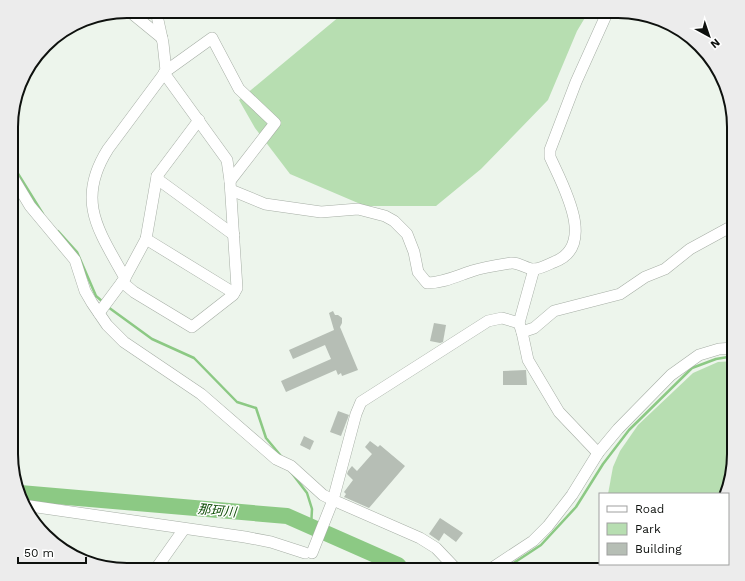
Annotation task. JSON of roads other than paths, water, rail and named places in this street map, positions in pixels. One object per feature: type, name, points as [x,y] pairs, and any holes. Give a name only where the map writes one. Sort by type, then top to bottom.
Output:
[{"type":"street","points":[[138,18],[162,38]]},
{"type":"street","points":[[158,18],[166,63],[165,72],[223,153],[229,169],[230,186],[238,282],[234,293],[192,327],[134,292],[123,280],[96,225],[92,210],[94,184],[100,162],[108,149],[165,72],[212,38],[239,89],[275,123],[230,186]]},
{"type":"street","points":[[230,186],[265,204],[321,212],[358,209],[385,216],[394,221],[407,234],[414,252],[418,272],[428,283],[440,282],[474,270],[513,263],[534,269],[562,259],[570,252],[574,242],[576,223],[573,210],[550,157],[550,150],[576,82],[605,18]]},
{"type":"street","points":[[99,313],[123,280],[146,239],[157,176],[199,120]]},
{"type":"street","points":[[157,176],[160,181],[234,235]]},
{"type":"street","points":[[18,186],[27,202],[75,260],[85,291],[107,325],[124,342],[206,398],[276,459],[291,466],[332,503],[420,538],[436,548],[450,563]]},
{"type":"street","points":[[32,506],[271,542],[310,552],[332,503],[356,414],[361,402],[488,321],[502,318],[520,327],[534,328],[554,311],[620,294],[645,277],[665,269],[690,248],[727,229]]},
{"type":"street","points":[[146,239],[234,293]]},
{"type":"street","points":[[534,269],[520,327],[528,360],[559,412],[598,453]]},
{"type":"street","points":[[500,563],[533,541],[548,526],[572,495],[598,453],[618,429],[671,375],[699,355],[719,349],[727,348]]},
{"type":"street","points":[[160,563],[184,529]]},
{"type":"waterway","points":[[18,174],[43,214]]},
{"type":"waterway","points":[[58,231],[77,252],[96,296],[103,302]]},
{"type":"waterway","points":[[108,307],[152,339],[194,358],[237,402],[256,408],[266,438],[281,456]]},
{"type":"waterway","points":[[514,563],[541,545],[576,507],[603,464],[629,430],[692,368],[716,359],[727,357]]},
{"type":"waterway","points":[[291,472],[307,493],[312,509],[311,527]]},
{"type":"waterway","name":"那珂川","points":[[25,493],[287,516],[393,563]]}]
